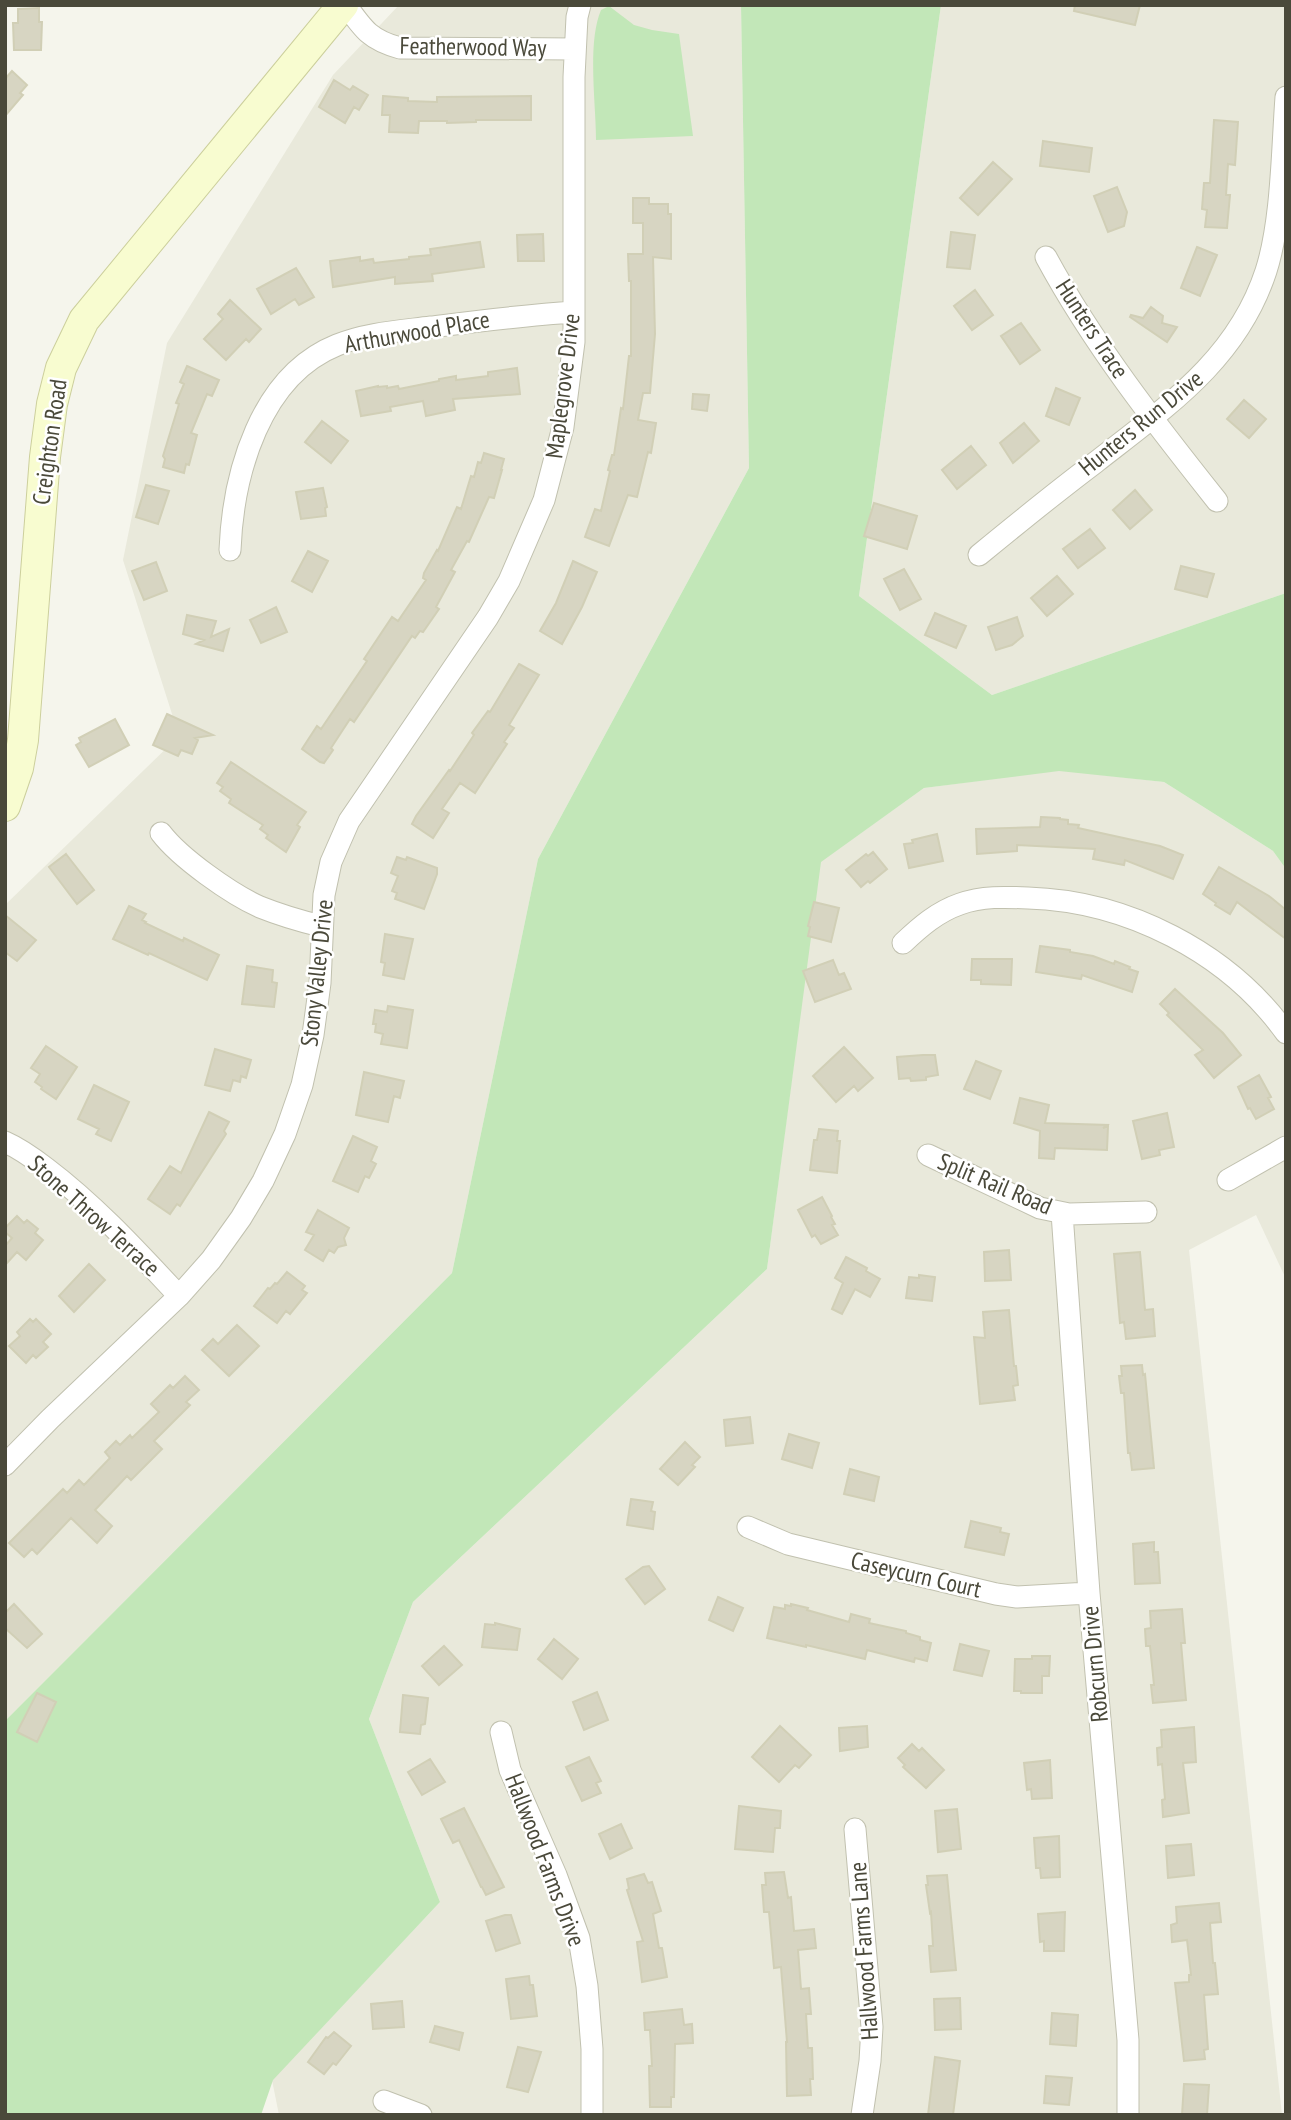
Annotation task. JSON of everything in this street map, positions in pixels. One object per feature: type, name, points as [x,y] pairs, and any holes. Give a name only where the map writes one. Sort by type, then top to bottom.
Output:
[{"type":"main road","name":"Creighton Road","points":[[5,806],[18,768],[23,740],[45,457],[52,404],[61,368],[84,320],[344,5]]},
{"type":"street","name":"Featherwood Way","points":[[344,5],[366,33],[400,48],[575,49]]},
{"type":"street","name":"Maplegrove Drive","points":[[389,766],[509,581],[540,510],[563,427],[573,342],[575,49],[576,17],[580,5]]},
{"type":"street","name":"Hunters Run Drive","points":[[979,555],[1179,396],[1219,357],[1244,322],[1266,272],[1271,251],[1279,195],[1286,96]]},
{"type":"street","name":"Hunters Trace","points":[[1046,257],[1067,296],[1116,369],[1217,500]]},
{"type":"street","name":"Arthurwood Place","points":[[230,550],[233,507],[254,436],[268,405],[290,375],[307,361],[338,344],[376,335],[508,317],[574,312]]},
{"type":"street","name":"Stony Valley Drive","points":[[5,1465],[178,1296],[211,1260],[263,1181],[285,1134],[302,1085],[313,1035],[320,984],[324,895],[331,862],[344,832],[389,766]]},
{"type":"street","points":[[161,833],[171,845],[208,875],[257,905],[283,916],[321,926]]},
{"type":"street","points":[[903,943],[943,911],[978,899],[1035,898],[1103,908],[1156,928],[1222,967],[1286,1032]]},
{"type":"street","name":"Stone Throw Terrace","points":[[5,1142],[21,1149],[62,1180],[130,1242],[178,1296]]},
{"type":"street","points":[[1228,1180],[1286,1147]]},
{"type":"street","name":"Split Rail Road","points":[[928,1155],[1040,1208],[1062,1213],[1146,1212]]},
{"type":"street","name":"Robcurn Drive","points":[[1062,1213],[1088,1593],[1128,2040],[1128,2115]]},
{"type":"street","name":"Caseycurn Court","points":[[748,1527],[788,1544],[996,1594],[1017,1597],[1088,1593]]},
{"type":"street","name":"Hallwood Farms Drive","points":[[501,1732],[510,1770],[556,1875],[579,1938],[587,1986],[592,2049],[592,2115]]},
{"type":"street","name":"Hallwood Farms Lane","points":[[855,1829],[872,2026],[862,2115]]},
{"type":"street","points":[[384,2101],[421,2115]]},
{"type":"shaded area","points":[[399,5],[741,5],[749,468],[538,859],[452,1273],[5,1721],[5,905],[179,736],[123,560],[167,343],[333,75]]},
{"type":"shaded area","points":[[941,5],[1286,5],[1286,593],[992,695],[859,596]]},
{"type":"shaded area","points":[[1059,770],[1164,782],[1273,851],[1286,869],[1286,1279],[1256,1215],[1189,1250],[1282,2115],[279,2115],[272,2080],[440,1902],[369,1719],[413,1602],[767,1269],[820,862],[924,788]]},
{"type":"green space","points":[[741,5],[941,5],[859,596],[992,695],[1286,593],[1286,869],[1273,851],[1164,782],[1059,771],[924,788],[821,862],[767,1269],[413,1602],[369,1719],[440,1902],[273,2080],[261,2115],[5,2115],[5,1721],[452,1273],[538,859],[749,468]]},
{"type":"green space","points":[[609,6],[634,25],[679,34],[693,136],[596,140],[594,39],[601,10]]},
{"type":"building","points":[[1075,5],[1140,5],[1135,25],[1074,11]]},
{"type":"building","points":[[39,8],[39,22],[42,22],[41,50],[14,50],[13,23],[18,23],[18,9]]},
{"type":"building","points":[[12,71],[27,85],[20,93],[23,95],[5,116],[5,79]]},
{"type":"building","points":[[334,80],[350,90],[353,86],[368,95],[359,110],[354,107],[345,123],[319,107]]},
{"type":"building","points":[[383,96],[408,98],[408,101],[437,102],[437,97],[531,96],[531,120],[447,123],[419,121],[418,133],[389,132],[390,115],[382,115]]},
{"type":"building","points":[[1214,120],[1238,122],[1235,165],[1228,164],[1226,195],[1230,195],[1227,228],[1205,227],[1207,210],[1202,209],[1204,183],[1210,183]]},
{"type":"building","points":[[1043,141],[1092,148],[1089,172],[1040,166]]},
{"type":"building","points":[[993,162],[1012,179],[978,215],[960,198]]},
{"type":"building","points":[[1117,187],[1127,212],[1124,226],[1108,232],[1094,196]]},
{"type":"building","points":[[633,198],[649,198],[649,204],[668,204],[668,214],[671,214],[671,259],[653,257],[655,334],[650,393],[643,393],[638,420],[656,423],[651,453],[648,452],[637,497],[628,495],[609,546],[585,537],[595,509],[601,511],[621,408],[623,409],[631,356],[631,281],[628,254],[643,254],[643,223],[633,223]]},
{"type":"building","points":[[951,232],[975,235],[970,269],[947,267]]},
{"type":"building","points":[[543,234],[544,261],[518,261],[517,235]]},
{"type":"building","points":[[480,242],[484,267],[432,274],[433,281],[395,284],[395,277],[333,287],[330,261],[360,257],[360,261],[373,259],[374,263],[409,259],[431,255],[430,249]]},
{"type":"building","points":[[1197,247],[1217,255],[1200,296],[1181,288]]},
{"type":"building","points":[[296,268],[314,297],[299,305],[295,299],[271,314],[257,289]]},
{"type":"building","points":[[975,290],[993,315],[972,330],[954,306]]},
{"type":"building","points":[[230,300],[261,329],[249,342],[246,339],[226,360],[204,339],[223,319],[218,314]]},
{"type":"building","points":[[1151,307],[1163,316],[1162,323],[1177,327],[1167,342],[1130,317],[1143,318]]},
{"type":"building","points":[[1021,323],[1040,350],[1020,364],[1001,336]]},
{"type":"building","points":[[187,366],[219,380],[212,396],[207,394],[191,433],[197,435],[189,465],[186,464],[184,473],[163,467],[163,456],[179,404],[176,403],[184,384],[180,382]]},
{"type":"building","points":[[517,368],[520,394],[453,399],[455,410],[426,416],[423,401],[390,407],[391,411],[361,416],[356,391],[378,386],[398,386],[399,389],[439,379],[488,376],[488,372]]},
{"type":"building","points":[[1056,388],[1080,398],[1069,425],[1046,416]]},
{"type":"building","points":[[693,394],[709,395],[707,411],[692,409]]},
{"type":"building","points":[[1244,400],[1266,419],[1249,438],[1227,419]]},
{"type":"building","points":[[322,421],[348,441],[331,463],[305,442]]},
{"type":"building","points":[[1024,423],[1039,441],[1013,463],[1000,443]]},
{"type":"building","points":[[971,446],[986,465],[957,489],[942,470]]},
{"type":"building","points":[[484,453],[504,459],[494,498],[489,497],[469,542],[467,541],[451,570],[455,572],[436,607],[439,609],[423,632],[420,631],[415,638],[412,636],[354,722],[350,719],[324,763],[320,762],[302,749],[317,726],[321,729],[367,661],[364,659],[392,617],[398,621],[426,580],[423,578],[424,573],[438,551],[457,507],[461,509],[471,476],[474,477]]},
{"type":"building","points":[[146,485],[169,491],[158,524],[136,517]]},
{"type":"building","points":[[323,488],[326,516],[301,519],[296,492]]},
{"type":"building","points":[[1135,490],[1152,510],[1130,529],[1113,510]]},
{"type":"building","points":[[874,503],[917,516],[907,549],[864,536]]},
{"type":"building","points":[[1090,529],[1105,548],[1078,568],[1063,549]]},
{"type":"building","points":[[308,551],[328,561],[312,592],[292,581]]},
{"type":"building","points":[[573,561],[597,572],[562,644],[540,631],[556,603]]},
{"type":"building","points":[[156,562],[167,591],[144,600],[132,571]]},
{"type":"building","points":[[1181,566],[1214,574],[1207,597],[1175,589]]},
{"type":"building","points":[[904,569],[921,599],[900,610],[884,579]]},
{"type":"building","points":[[1057,576],[1073,594],[1047,616],[1031,598]]},
{"type":"building","points":[[276,607],[287,632],[261,643],[250,620]]},
{"type":"building","points":[[935,613],[966,626],[956,648],[925,635]]},
{"type":"building","points":[[187,615],[216,621],[211,637],[229,629],[223,651],[196,644],[204,640],[183,634]]},
{"type":"building","points":[[1017,617],[1023,636],[1012,645],[996,650],[988,627]]},
{"type":"building","points":[[519,664],[539,675],[509,725],[514,728],[504,742],[507,744],[475,793],[460,783],[442,809],[449,813],[433,838],[412,824],[474,735],[472,733],[488,711],[490,712]]},
{"type":"building","points":[[167,714],[213,735],[195,738],[198,740],[192,754],[181,750],[178,756],[153,745]]},
{"type":"building","points":[[115,719],[129,745],[89,767],[76,745],[81,742],[79,738]]},
{"type":"building","points":[[231,762],[306,812],[297,825],[300,827],[286,852],[266,838],[268,835],[260,829],[263,825],[229,803],[231,799],[220,791],[223,787],[217,783]]},
{"type":"building","points":[[1041,817],[1068,820],[1068,824],[1079,825],[1078,828],[1160,846],[1183,855],[1173,879],[1125,860],[1124,865],[1093,859],[1095,849],[1017,845],[1017,851],[977,854],[976,829],[1040,827]]},
{"type":"building","points":[[937,834],[943,861],[909,868],[904,844]]},
{"type":"building","points":[[873,852],[887,869],[861,887],[846,870],[866,854],[868,856]]},
{"type":"building","points":[[66,854],[94,890],[77,904],[49,867]]},
{"type":"building","points":[[397,857],[406,860],[407,857],[437,868],[424,909],[395,899],[397,893],[392,891],[398,876],[391,873]]},
{"type":"building","points":[[1219,867],[1269,896],[1286,910],[1286,939],[1237,902],[1230,914],[1203,894]]},
{"type":"building","points":[[814,902],[839,908],[831,942],[808,936]]},
{"type":"building","points":[[129,906],[146,914],[142,920],[145,923],[219,955],[207,980],[113,939]]},
{"type":"building","points":[[5,915],[36,940],[17,961],[5,952]]},
{"type":"building","points":[[385,934],[413,939],[404,979],[383,975],[385,963],[381,962]]},
{"type":"building","points":[[1040,946],[1070,950],[1130,967],[1129,969],[1138,972],[1132,992],[1082,975],[1081,979],[1036,972]]},
{"type":"building","points":[[972,959],[1012,959],[1011,985],[981,984],[981,980],[971,980]]},
{"type":"building","points":[[833,960],[839,975],[844,973],[851,989],[815,1002],[803,971]]},
{"type":"building","points":[[247,966],[273,970],[272,982],[277,983],[274,1007],[242,1004]]},
{"type":"building","points":[[1175,989],[1223,1033],[1241,1055],[1214,1078],[1195,1055],[1203,1050],[1167,1015],[1169,1013],[1160,1004]]},
{"type":"building","points":[[388,1006],[413,1010],[407,1048],[381,1044],[383,1034],[375,1032],[375,1010],[387,1012]]},
{"type":"building","points":[[46,1046],[77,1067],[56,1099],[35,1082],[40,1074],[31,1068]]},
{"type":"building","points":[[844,1047],[873,1078],[858,1091],[854,1086],[836,1102],[813,1076]]},
{"type":"building","points":[[215,1049],[251,1060],[246,1078],[241,1076],[240,1082],[233,1080],[230,1091],[205,1085]]},
{"type":"building","points":[[935,1055],[938,1075],[926,1077],[926,1080],[899,1079],[897,1057]]},
{"type":"building","points":[[976,1061],[1001,1071],[990,1099],[964,1089]]},
{"type":"building","points":[[364,1072],[404,1081],[400,1098],[394,1096],[388,1122],[356,1115]]},
{"type":"building","points":[[1259,1075],[1274,1109],[1256,1119],[1238,1087]]},
{"type":"building","points":[[94,1085],[129,1102],[111,1141],[96,1134],[99,1129],[78,1119]]},
{"type":"building","points":[[1020,1098],[1049,1105],[1045,1123],[1107,1125],[1103,1128],[1108,1126],[1107,1150],[1055,1148],[1054,1159],[1039,1158],[1040,1131],[1014,1123]]},
{"type":"building","points":[[209,1112],[229,1122],[224,1131],[226,1134],[180,1206],[177,1204],[170,1214],[148,1199],[170,1166],[181,1173]]},
{"type":"building","points":[[1167,1113],[1174,1147],[1159,1150],[1160,1155],[1142,1159],[1133,1121]]},
{"type":"building","points":[[819,1129],[838,1131],[837,1141],[840,1141],[837,1173],[810,1170],[814,1140],[817,1140]]},
{"type":"building","points":[[353,1136],[377,1147],[371,1161],[376,1164],[369,1178],[365,1176],[358,1192],[333,1181]]},
{"type":"building","points":[[822,1197],[838,1235],[821,1244],[815,1235],[812,1237],[798,1210]]},
{"type":"building","points":[[318,1210],[349,1228],[344,1238],[346,1245],[338,1247],[334,1253],[329,1250],[323,1261],[305,1250],[314,1235],[306,1232]]},
{"type":"building","points":[[17,1216],[24,1223],[27,1220],[38,1229],[35,1233],[43,1240],[26,1260],[17,1252],[7,1263],[5,1246],[12,1238],[5,1232],[5,1228]]},
{"type":"building","points":[[1009,1250],[1011,1280],[985,1281],[984,1252]]},
{"type":"building","points":[[1140,1252],[1145,1310],[1153,1309],[1155,1336],[1126,1339],[1124,1322],[1120,1323],[1114,1254]]},
{"type":"building","points":[[846,1257],[867,1268],[866,1271],[880,1279],[870,1297],[855,1289],[842,1314],[832,1309],[843,1283],[835,1278]]},
{"type":"building","points":[[89,1264],[105,1280],[74,1312],[59,1296]]},
{"type":"building","points":[[287,1272],[305,1286],[302,1290],[307,1293],[290,1314],[286,1311],[277,1323],[254,1306],[268,1288],[277,1284]]},
{"type":"building","points":[[919,1275],[935,1277],[932,1301],[906,1298],[909,1277],[919,1278]]},
{"type":"building","points":[[1009,1310],[1018,1385],[1013,1386],[1015,1400],[980,1404],[974,1337],[985,1338],[983,1312]]},
{"type":"building","points":[[30,1319],[33,1322],[36,1319],[51,1334],[43,1342],[48,1347],[36,1358],[33,1355],[26,1363],[9,1346],[20,1336],[17,1332]]},
{"type":"building","points":[[237,1325],[259,1346],[229,1376],[202,1350],[213,1339],[218,1344]]},
{"type":"building","points":[[1142,1365],[1154,1468],[1132,1470],[1128,1453],[1124,1393],[1121,1393],[1119,1376],[1122,1376],[1121,1366]]},
{"type":"building","points":[[185,1376],[199,1390],[186,1402],[190,1405],[154,1441],[162,1449],[131,1480],[127,1476],[95,1510],[112,1526],[97,1543],[71,1518],[37,1554],[32,1549],[24,1557],[9,1543],[63,1489],[67,1493],[79,1480],[84,1485],[110,1458],[105,1452],[116,1441],[120,1445],[130,1435],[132,1438],[159,1412],[151,1404],[170,1385],[173,1388]]},
{"type":"building","points":[[750,1417],[753,1443],[726,1446],[724,1420]]},
{"type":"building","points":[[789,1434],[819,1443],[812,1468],[782,1459]]},
{"type":"building","points":[[685,1442],[700,1457],[692,1465],[695,1467],[678,1485],[660,1469]]},
{"type":"building","points":[[850,1469],[879,1477],[874,1501],[844,1494]]},
{"type":"building","points":[[631,1499],[653,1502],[653,1529],[627,1525]]},
{"type":"building","points":[[971,1521],[1001,1528],[1000,1532],[1009,1534],[1004,1555],[965,1547]]},
{"type":"building","points":[[1154,1542],[1154,1552],[1158,1552],[1160,1583],[1135,1584],[1133,1544]]},
{"type":"building","points":[[649,1566],[665,1589],[645,1604],[626,1579]]},
{"type":"building","points":[[718,1597],[743,1608],[733,1631],[709,1620]]},
{"type":"building","points":[[14,1604],[42,1634],[27,1648],[5,1628],[5,1613]]},
{"type":"building","points":[[791,1604],[849,1622],[851,1614],[870,1619],[869,1623],[906,1631],[931,1643],[927,1661],[915,1658],[914,1662],[867,1650],[865,1659],[767,1638],[774,1607],[785,1609],[785,1605]]},
{"type":"building","points":[[1182,1609],[1185,1643],[1181,1643],[1186,1700],[1153,1703],[1150,1646],[1146,1646],[1145,1629],[1151,1628],[1150,1611]]},
{"type":"building","points":[[495,1623],[520,1629],[517,1650],[482,1647],[485,1624]]},
{"type":"building","points":[[554,1639],[578,1659],[562,1679],[538,1659]]},
{"type":"building","points":[[960,1644],[989,1651],[982,1676],[954,1670]]},
{"type":"building","points":[[444,1646],[462,1665],[439,1685],[422,1666]]},
{"type":"building","points":[[1032,1656],[1050,1656],[1049,1676],[1042,1676],[1042,1693],[1014,1691],[1015,1659],[1032,1659]]},
{"type":"building","points":[[597,1692],[608,1720],[584,1730],[573,1702]]},
{"type":"building","points":[[37,1693],[56,1702],[37,1742],[17,1732]]},
{"type":"building","points":[[403,1695],[428,1698],[425,1724],[421,1725],[420,1734],[400,1732]]},
{"type":"building","points":[[780,1726],[811,1755],[799,1768],[795,1765],[779,1782],[752,1757]]},
{"type":"building","points":[[867,1726],[868,1747],[840,1751],[839,1728]]},
{"type":"building","points":[[1194,1727],[1196,1762],[1183,1763],[1189,1813],[1163,1817],[1162,1800],[1165,1799],[1162,1764],[1158,1765],[1157,1748],[1162,1747],[1161,1730]]},
{"type":"building","points":[[912,1744],[919,1751],[922,1748],[944,1770],[926,1788],[903,1767],[905,1765],[898,1758]]},
{"type":"building","points":[[589,1757],[601,1781],[596,1783],[601,1793],[582,1801],[566,1767]]},
{"type":"building","points":[[430,1759],[445,1782],[422,1795],[408,1772]]},
{"type":"building","points":[[1050,1760],[1052,1798],[1032,1799],[1031,1789],[1027,1790],[1024,1763]]},
{"type":"building","points":[[739,1806],[781,1811],[780,1828],[775,1828],[773,1852],[735,1849]]},
{"type":"building","points":[[464,1808],[504,1887],[486,1895],[459,1840],[453,1843],[441,1819]]},
{"type":"building","points":[[957,1809],[961,1849],[938,1852],[935,1811]]},
{"type":"building","points":[[621,1824],[632,1848],[610,1859],[599,1834]]},
{"type":"building","points":[[1059,1836],[1060,1877],[1041,1878],[1040,1868],[1036,1868],[1034,1838]]},
{"type":"building","points":[[1191,1844],[1194,1875],[1168,1878],[1166,1846]]},
{"type":"building","points":[[784,1872],[788,1898],[791,1897],[794,1931],[814,1929],[816,1948],[798,1950],[801,1989],[809,1988],[811,2014],[806,2014],[808,2048],[812,2048],[811,2095],[787,2096],[787,2042],[781,1967],[774,1968],[769,1912],[764,1912],[762,1885],[766,1885],[765,1873]]},
{"type":"building","points":[[644,1874],[648,1883],[652,1882],[661,1911],[653,1914],[667,1977],[642,1982],[637,1942],[643,1941],[627,1890],[627,1879]]},
{"type":"building","points":[[947,1875],[956,1970],[931,1972],[929,1946],[933,1946],[927,1876]]},
{"type":"building","points":[[1219,1903],[1221,1922],[1210,1923],[1218,1994],[1204,1995],[1208,2049],[1204,2050],[1205,2059],[1184,2061],[1175,1983],[1189,1982],[1191,1975],[1187,1940],[1172,1942],[1171,1925],[1177,1923],[1176,1907]]},
{"type":"building","points":[[1065,1912],[1064,1951],[1044,1951],[1044,1941],[1040,1942],[1038,1914]]},
{"type":"building","points":[[511,1915],[520,1943],[496,1951],[486,1921]]},
{"type":"building","points":[[529,1976],[530,1985],[533,1985],[537,2016],[511,2019],[506,1979]]},
{"type":"building","points":[[960,1998],[961,2029],[935,2030],[934,1999]]},
{"type":"building","points":[[402,2001],[404,2027],[373,2029],[371,2004]]},
{"type":"building","points":[[682,2009],[684,2025],[692,2024],[693,2043],[675,2044],[674,2097],[671,2097],[671,2107],[650,2107],[650,2030],[645,2030],[644,2013]]},
{"type":"building","points":[[1052,2013],[1078,2015],[1076,2046],[1050,2044]]},
{"type":"building","points":[[435,2026],[463,2033],[459,2050],[430,2042]]},
{"type":"building","points":[[334,2032],[351,2046],[336,2065],[333,2063],[324,2074],[308,2062],[326,2037]]},
{"type":"building","points":[[518,2047],[541,2052],[528,2092],[507,2087]]},
{"type":"building","points":[[935,2057],[960,2061],[953,2115],[928,2115]]},
{"type":"building","points":[[1046,2076],[1072,2078],[1069,2105],[1044,2103]]},
{"type":"building","points":[[1184,2084],[1209,2085],[1207,2115],[1182,2115]]}]
